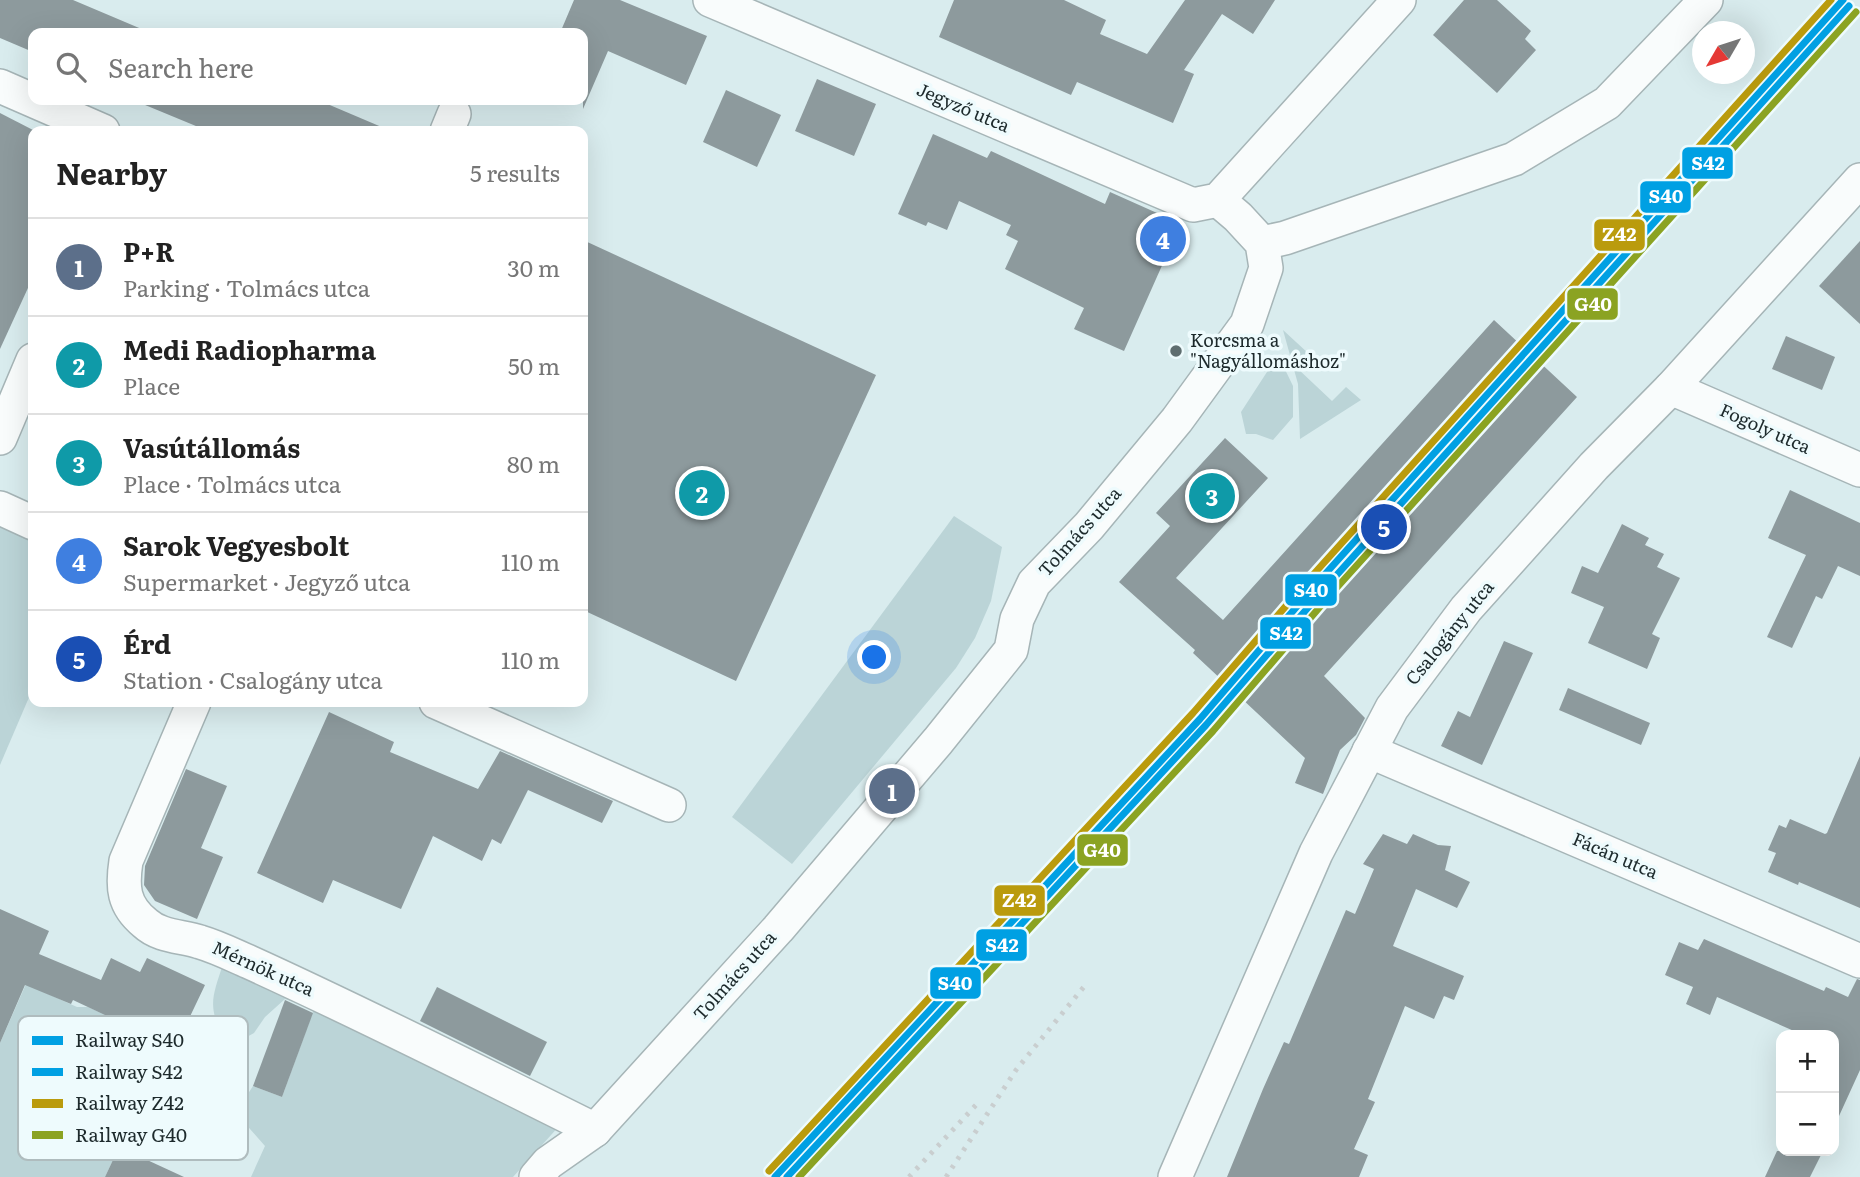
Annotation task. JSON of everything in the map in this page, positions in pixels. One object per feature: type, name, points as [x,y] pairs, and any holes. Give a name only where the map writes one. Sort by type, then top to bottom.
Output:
[{"type":"street","name":"Jegyző utca","points":[[710,0],[1182,202],[1193,205],[1218,200]]},
{"type":"street","points":[[1399,0],[1218,200],[1262,243],[1285,238],[1514,159],[1548,114],[1628,81],[1706,0]]},
{"type":"street","points":[[0,86],[28,98]]},
{"type":"street","points":[[43,105],[92,126]]},
{"type":"street","name":"Csalogány utca","points":[[1175,1177],[1317,853],[1392,708],[1466,609],[1594,466],[1671,388],[1860,180]]},
{"type":"street","name":"Tolmács utca","points":[[536,1177],[548,1163],[595,1130],[793,912],[1011,650],[1017,619],[1034,583],[1089,526],[1177,420],[1247,324],[1266,268],[1262,243]]},
{"type":"street","points":[[0,438],[28,372]]},
{"type":"street","name":"Fogoly utca","points":[[1671,388],[1860,471]]},
{"type":"street","points":[[0,508],[28,521]]},
{"type":"street","name":"Mérnök utca","points":[[192,707],[126,861],[122,886],[130,907],[146,924],[164,934],[199,942],[233,955],[347,1007],[595,1130]]},
{"type":"street","points":[[447,707],[669,806]]},
{"type":"street","name":"Fácán utca","points":[[1369,751],[1860,961]]},
{"type":"shaded area","points":[[1283,330],[1309,354],[1297,368],[1332,401],[1346,387],[1361,400],[1300,439],[1298,384]]},
{"type":"shaded area","points":[[1278,355],[1293,386],[1293,417],[1273,440],[1256,434],[1246,434],[1241,412]]},
{"type":"shaded area","points":[[954,516],[1002,547],[991,601],[975,638],[956,668],[792,864],[732,817]]},
{"type":"shaded area","points":[[0,524],[28,537],[28,700],[0,765]]},
{"type":"shaded area","points":[[223,964],[561,1124],[513,1177],[251,1177],[265,1146],[248,1127],[248,1094],[253,1086],[282,1097],[314,1009],[285,999],[248,1036],[248,1016],[215,1016],[213,1002]]},
{"type":"shaded area","points":[[26,984],[77,1007],[88,1007],[107,1016],[18,1016],[18,1160],[113,1160],[105,1177],[0,1177],[0,1043]]},
{"type":"building","points":[[0,0],[73,0],[139,28],[28,28],[28,50],[0,38]]},
{"type":"building","points":[[574,0],[620,0],[707,36],[686,85],[608,51],[588,97],[588,28],[562,28]]},
{"type":"building","points":[[954,0],[1064,0],[1106,20],[1100,34],[1147,54],[1185,0],[1275,0],[1253,34],[1222,14],[1184,70],[1194,74],[1173,123],[1077,82],[1071,95],[939,37]]},
{"type":"building","points":[[1464,0],[1497,0],[1531,31],[1525,39],[1536,50],[1497,93],[1433,35]]},
{"type":"building","points":[[817,79],[876,104],[854,156],[795,131]]},
{"type":"building","points":[[726,90],[781,115],[757,167],[703,142]]},
{"type":"building","points":[[145,105],[330,105],[379,126],[196,126]]},
{"type":"building","points":[[0,113],[28,127],[28,288],[0,349]]},
{"type":"building","points":[[933,134],[987,158],[991,151],[1105,204],[1110,192],[1157,213],[1152,223],[1176,234],[1124,351],[1074,329],[1084,308],[1005,269],[1018,241],[1006,235],[1011,225],[959,201],[947,230],[928,222],[926,226],[898,214]]},
{"type":"building","points":[[1860,241],[1860,324],[1819,286]]},
{"type":"building","points":[[588,242],[876,375],[736,681],[588,612]]},
{"type":"building","points":[[1494,320],[1577,397],[1324,676],[1365,718],[1356,735],[1340,750],[1323,794],[1295,783],[1305,758],[1193,653],[1195,650],[1119,582],[1170,526],[1156,513],[1225,438],[1268,478],[1176,578],[1223,620]]},
{"type":"building","points":[[1786,336],[1835,357],[1822,390],[1772,369]]},
{"type":"building","points":[[1790,490],[1860,523],[1860,576],[1838,566],[1822,599],[1816,596],[1792,648],[1767,637],[1806,555],[1768,538]]},
{"type":"building","points":[[1622,524],[1649,538],[1645,545],[1664,554],[1657,567],[1680,578],[1652,634],[1660,638],[1647,669],[1588,643],[1604,607],[1571,593],[1582,566],[1598,573]]},
{"type":"building","points":[[1504,641],[1533,653],[1482,765],[1441,746],[1458,711],[1470,717]]},
{"type":"building","points":[[1568,688],[1650,723],[1641,745],[1559,710]]},
{"type":"building","points":[[329,712],[394,742],[390,752],[478,789],[500,751],[613,801],[602,823],[528,790],[501,844],[492,839],[482,861],[433,836],[401,909],[333,880],[323,903],[257,873]]},
{"type":"building","points":[[1860,756],[1860,908],[1768,872],[1776,853],[1768,850],[1779,825],[1786,828],[1790,819],[1827,833]]},
{"type":"building","points":[[186,769],[227,786],[201,848],[223,857],[197,919],[155,901],[144,885],[145,866]]},
{"type":"building","points":[[1383,834],[1407,844],[1413,834],[1438,845],[1451,846],[1445,870],[1470,882],[1457,908],[1416,889],[1393,946],[1464,976],[1454,1000],[1444,996],[1434,1019],[1405,1006],[1368,1099],[1375,1102],[1354,1149],[1368,1155],[1359,1177],[1227,1177],[1263,1089],[1284,1042],[1289,1044],[1346,910],[1355,914],[1374,869],[1363,864]]},
{"type":"building","points":[[0,909],[49,931],[39,954],[101,980],[111,958],[140,972],[147,958],[205,985],[190,1016],[107,1016],[73,1000],[71,1004],[25,985],[0,1043]]},
{"type":"building","points":[[1704,939],[1824,991],[1826,987],[1848,997],[1857,979],[1860,980],[1860,1070],[1839,1116],[1839,1030],[1792,1030],[1717,997],[1710,1015],[1686,1004],[1693,987],[1665,975],[1679,942],[1698,950]]},
{"type":"building","points":[[437,987],[547,1042],[530,1076],[420,1021]]},
{"type":"building","points":[[285,1000],[313,1013],[282,1097],[253,1086]]},
{"type":"building","points":[[1776,1153],[1776,1156],[1820,1156],[1810,1177],[1765,1177]]},
{"type":"building","points":[[113,1160],[147,1160],[184,1177],[105,1177]]},
{"type":"railway","points":[[946,1177],[1016,1070],[1087,983]]},
{"type":"railway","points":[[909,1177],[976,1105]]},
{"type":"rail line","name":"Z42","points":[[769,1171],[1193,713],[1312,576],[1831,0]]},
{"type":"rail line","name":"S40","points":[[775,1177],[1200,719],[1318,582],[1843,0]]},
{"type":"rail line","name":"S42","points":[[787,1177],[1206,725],[1325,588],[1849,6]]},
{"type":"rail line","name":"G40","points":[[799,1177],[1213,731],[1331,594],[1856,12]]},
{"type":"place","name":"Sarok Vegyesbolt","points":[[1163,239]]},
{"type":"place","name":"Korcsma a \"Nagyállomáshoz\"","points":[[1176,351]]},
{"type":"place","name":"Medi Radiopharma","points":[[702,493]]},
{"type":"place","name":"Vasútállomás","points":[[1212,496]]},
{"type":"place","name":"Érd","points":[[1384,527]]},
{"type":"place","name":"P+R","points":[[892,791]]}]
